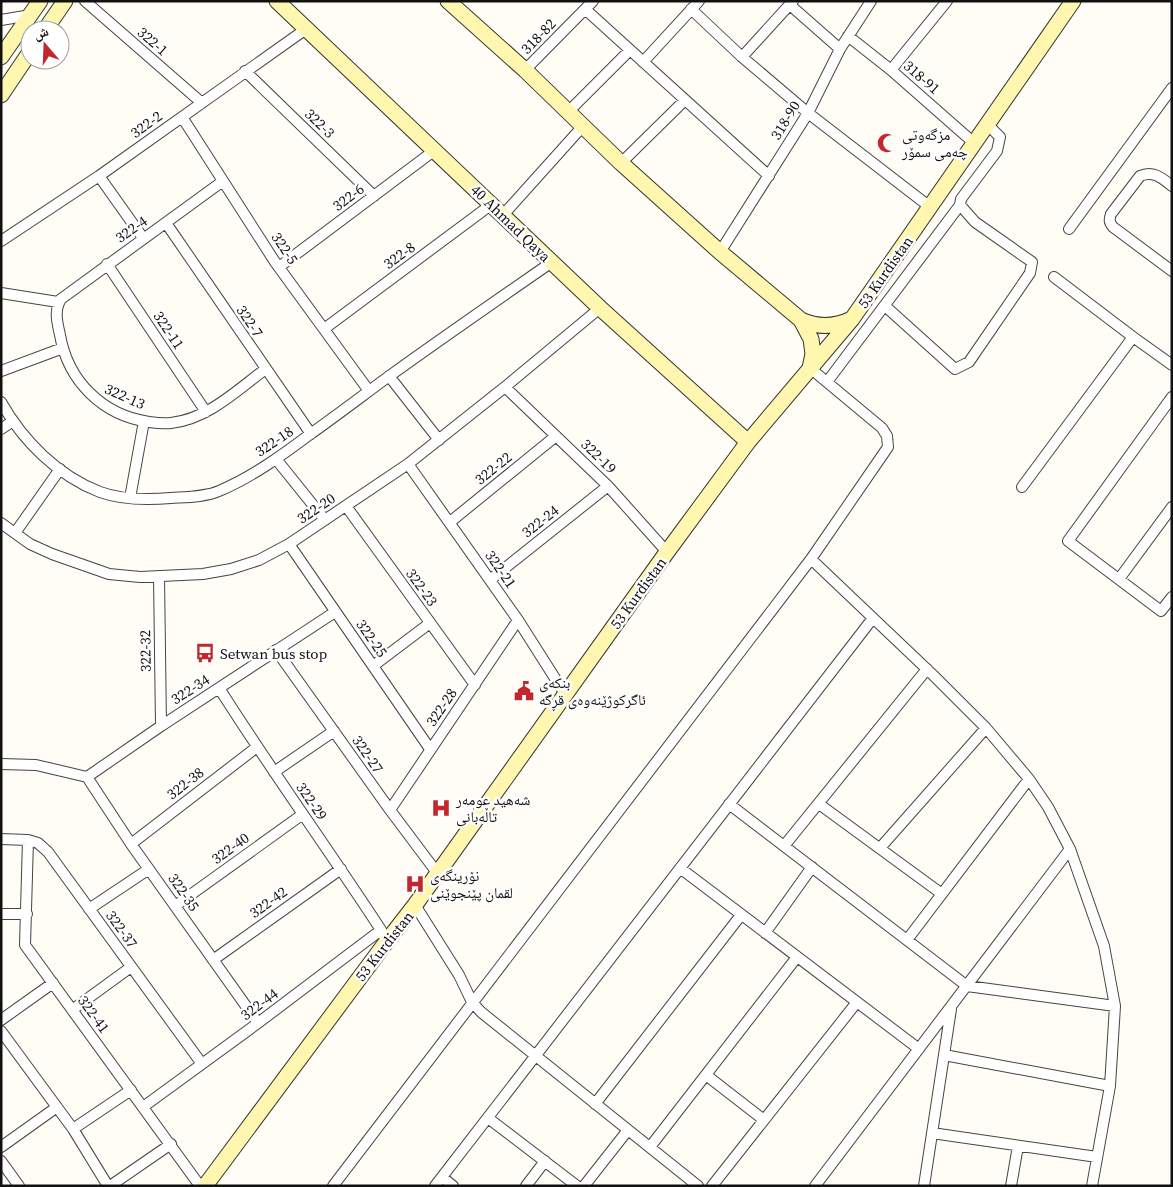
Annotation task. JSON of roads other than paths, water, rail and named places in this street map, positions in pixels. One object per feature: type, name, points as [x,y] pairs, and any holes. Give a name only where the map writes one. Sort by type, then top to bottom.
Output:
[{"type":"main road","points":[[1,57],[40,1]]},
{"type":"main road","points":[[52,20],[65,1]]},
{"type":"main road","name":"40 Ahmad Qaya","points":[[277,1],[600,308],[748,442]]},
{"type":"main road","name":"53 Kurdistan","points":[[205,1186],[384,936],[416,905],[565,694],[748,442],[852,319],[1073,1]]},
{"type":"main road","points":[[451,2],[525,70],[621,163],[720,252],[801,320],[808,332],[812,346],[810,368]]},
{"type":"main road","points":[[1,95],[20,67]]},
{"type":"main road","points":[[801,320],[823,326],[838,324],[852,319]]},
{"type":"street","name":"322-1","points":[[84,1],[202,103]]},
{"type":"street","name":"318-82","points":[[525,70],[593,1]]},
{"type":"street","points":[[643,62],[699,1]]},
{"type":"street","name":"318-90","points":[[720,252],[808,113],[840,49],[871,1]]},
{"type":"street","points":[[891,70],[947,1]]},
{"type":"street","points":[[742,57],[791,3],[840,49]]},
{"type":"street","points":[[691,9],[742,57],[808,113],[930,207]]},
{"type":"street","points":[[585,10],[769,176]]},
{"type":"street","points":[[1,20],[31,14]]},
{"type":"street","name":"322-2","points":[[1,241],[99,176],[306,29]]},
{"type":"street","name":"318-91","points":[[848,36],[891,70],[974,143]]},
{"type":"street","points":[[568,112],[630,50]]},
{"type":"street","name":"322-3","points":[[245,71],[374,196]]},
{"type":"street","points":[[1069,229],[1168,99],[1172,88]]},
{"type":"street","points":[[621,163],[684,100]]},
{"type":"street","name":"322-5","points":[[182,117],[279,267],[369,391]]},
{"type":"street","points":[[828,382],[960,205],[961,199],[997,151],[1000,137],[987,124]]},
{"type":"street","name":"322-8","points":[[324,329],[498,210],[583,126]]},
{"type":"street","name":"322-6","points":[[279,267],[435,150]]},
{"type":"street","points":[[1172,186],[1152,173],[1140,176],[1109,219],[1113,227],[1172,271]]},
{"type":"street","points":[[99,176],[143,238]]},
{"type":"street","name":"322-4","points":[[58,302],[107,264],[223,181]]},
{"type":"street","points":[[885,306],[955,370],[969,362],[1030,273],[1032,262],[975,222],[960,205]]},
{"type":"street","name":"322-7","points":[[166,223],[310,434]]},
{"type":"street","name":"322-18","points":[[1,402],[13,421],[34,445],[60,469],[81,483],[101,492],[130,498],[158,499],[180,498],[217,492],[252,475],[276,459],[389,376],[552,262]]},
{"type":"street","name":"322-11","points":[[107,264],[206,412]]},
{"type":"street","points":[[1054,277],[1172,364]]},
{"type":"street","points":[[1,293],[58,302]]},
{"type":"street","name":"322-13","points":[[58,302],[56,307],[57,319],[62,348],[78,381],[95,400],[115,411],[144,421],[161,424],[172,423],[206,412],[263,371],[266,371]]},
{"type":"street","name":"322-20","points":[[1,523],[30,544],[52,554],[109,574],[159,576],[203,574],[230,569],[259,560],[289,544],[408,464],[600,308]]},
{"type":"street","points":[[1022,487],[1133,337]]},
{"type":"street","points":[[1,370],[62,348]]},
{"type":"street","points":[[333,1186],[811,559],[888,447],[887,436],[882,428],[810,368]]},
{"type":"street","points":[[389,376],[439,440]]},
{"type":"street","name":"322-19","points":[[504,387],[608,486],[667,552]]},
{"type":"street","points":[[1172,397],[1068,541],[1161,610],[1172,597]]},
{"type":"street","points":[[1,429],[13,421]]},
{"type":"street","points":[[130,498],[144,421]]},
{"type":"street","name":"322-22","points":[[450,522],[556,436]]},
{"type":"street","points":[[276,459],[325,520]]},
{"type":"street","name":"322-21","points":[[408,464],[518,620],[565,694]]},
{"type":"street","points":[[15,533],[60,469]]},
{"type":"street","name":"322-24","points":[[490,580],[608,486]]},
{"type":"street","name":"322-23","points":[[346,506],[475,685]]},
{"type":"street","points":[[1119,579],[1172,507]]},
{"type":"street","name":"322-25","points":[[289,544],[430,749]]},
{"type":"street","points":[[811,559],[986,728],[1029,778],[1048,807],[1070,849],[1104,946],[1114,1006],[1110,1086],[1092,1186]]},
{"type":"street","name":"322-32","points":[[159,576],[161,726]]},
{"type":"street","name":"322-34","points":[[87,777],[161,726],[336,612]]},
{"type":"street","points":[[435,1186],[873,618]]},
{"type":"street","name":"322-28","points":[[390,810],[518,620]]},
{"type":"street","points":[[373,666],[430,623]]},
{"type":"street","name":"322-27","points":[[276,650],[438,874]]},
{"type":"street","points":[[784,846],[927,669]]},
{"type":"street","name":"322-29","points":[[219,688],[257,747],[341,868],[384,936]]},
{"type":"street","points":[[880,848],[986,728]]},
{"type":"street","points":[[274,772],[334,731]]},
{"type":"street","name":"322-38","points":[[131,844],[257,747]]},
{"type":"street","points":[[1,764],[36,765],[87,777]]},
{"type":"street","name":"322-35","points":[[87,777],[131,844],[258,1024]]},
{"type":"street","points":[[907,940],[1029,778]]},
{"type":"street","points":[[729,804],[967,986],[1114,1006]]},
{"type":"street","points":[[819,804],[942,894]]},
{"type":"street","name":"322-40","points":[[175,906],[303,814]]},
{"type":"street","name":"322-37","points":[[1,839],[38,842],[48,852],[202,1064]]},
{"type":"street","name":"322-41","points":[[28,840],[25,945],[200,1186]]},
{"type":"street","points":[[815,1186],[1070,849]]},
{"type":"street","points":[[765,933],[812,867]]},
{"type":"street","name":"322-42","points":[[213,960],[341,868]]},
{"type":"street","points":[[680,868],[919,1049]]},
{"type":"street","points":[[89,909],[149,869]]},
{"type":"street","points":[[416,905],[459,974],[472,1002],[480,1012],[698,1186]]},
{"type":"street","points":[[1,914],[27,914]]},
{"type":"street","points":[[595,1104],[741,915]]},
{"type":"street","name":"322-44","points":[[143,1106],[384,936]]},
{"type":"street","points":[[650,1147],[797,957]]},
{"type":"street","points":[[72,1010],[131,967]]},
{"type":"street","points":[[1,1020],[53,983]]},
{"type":"street","points":[[712,1186],[856,1002]]},
{"type":"street","points":[[924,1186],[951,1006]]},
{"type":"street","points":[[1,1031],[73,1129],[109,1186],[171,1144]]},
{"type":"street","points":[[944,1055],[1110,1086]]},
{"type":"street","points":[[706,1075],[764,1120]]},
{"type":"street","points":[[73,1129],[131,1090]]},
{"type":"street","points":[[1,1147],[57,1107]]},
{"type":"street","points":[[488,1118],[577,1186]]},
{"type":"street","points":[[584,1186],[628,1130]]},
{"type":"street","points":[[932,1133],[1097,1158]]},
{"type":"street","points":[[1011,1186],[1018,1146]]},
{"type":"street","points":[[1,1161],[19,1186]]},
{"type":"street","points":[[526,1186],[545,1162]]},
{"type":"street","points":[[442,1177],[453,1186]]},
{"type":"place","name":"مزگەوتی چەمی سمۆر","points":[[887,143]]},
{"type":"place","name":"Setwan bus stop","points":[[205,653]]},
{"type":"place","name":"بنکەی ئاگرکوژێنەوەی قڕگە","points":[[524,691]]},
{"type":"place","name":"شەهید عومەر تاڵەبانی","points":[[441,808]]},
{"type":"place","name":"نۆرینگەی لقمان پێنجوێنی","points":[[415,884]]}]
